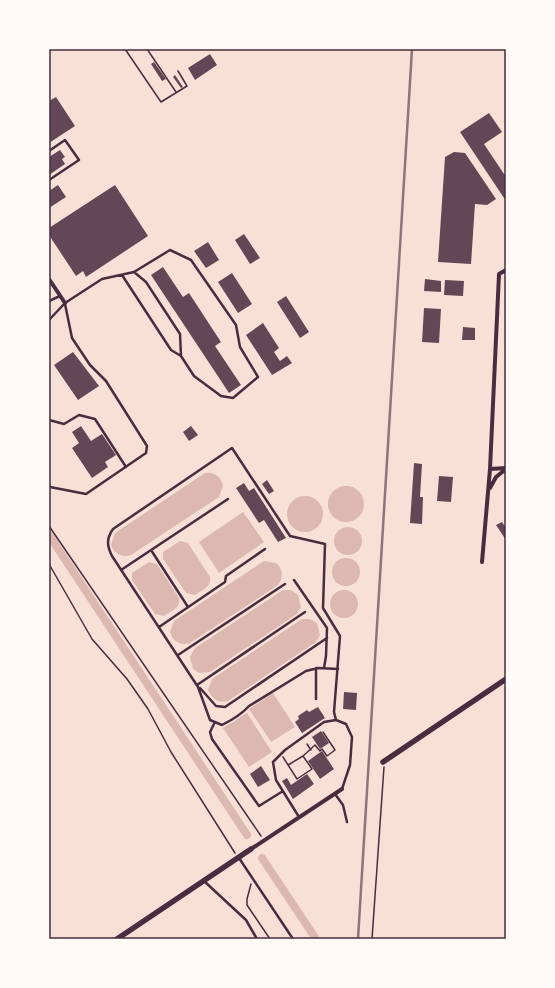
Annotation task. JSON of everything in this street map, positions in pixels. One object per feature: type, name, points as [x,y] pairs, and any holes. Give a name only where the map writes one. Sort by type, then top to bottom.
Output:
[{"type":"street","points":[[482,562],[490,469],[499,274],[506,270]]},
{"type":"street","points":[[49,279],[65,303]]},
{"type":"street","points":[[490,469],[506,468]]},
{"type":"street","points":[[488,492],[496,478],[506,468]]},
{"type":"street","points":[[383,761],[506,678]]},
{"type":"street","points":[[117,939],[342,789]]},
{"type":"lane","points":[[49,150],[65,140],[79,160],[49,180]]},
{"type":"lane","points":[[49,320],[65,303],[102,279],[134,272],[170,250],[191,260],[236,325],[240,347],[258,377],[233,398],[221,396],[194,376],[181,356],[171,350],[122,275]]},
{"type":"lane","points":[[134,272],[146,282],[180,334],[181,356]]},
{"type":"lane","points":[[49,302],[60,296]]},
{"type":"lane","points":[[49,485],[50,487],[86,494],[146,453],[147,446],[106,381],[90,365],[72,338],[65,303]]},
{"type":"lane","points":[[49,420],[64,424],[79,415],[95,419],[126,467]]},
{"type":"lane","points":[[327,638],[225,706],[216,706],[198,686],[121,570],[107,546],[108,536],[113,529],[232,448],[290,536],[325,544],[323,608],[340,636],[334,712],[336,720]]},
{"type":"lane","points":[[121,570],[228,498]]},
{"type":"lane","points":[[159,627],[225,582],[226,576],[265,549]]},
{"type":"lane","points":[[151,550],[188,607]]},
{"type":"lane","points":[[294,580],[327,628],[324,668]]},
{"type":"lane","points":[[178,655],[286,584]]},
{"type":"lane","points":[[198,686],[305,612]]},
{"type":"lane","points":[[198,686],[210,720],[222,725],[244,712],[249,706],[272,691],[306,671],[316,668],[338,669]]},
{"type":"lane","points":[[316,668],[316,699]]},
{"type":"lane","points":[[300,817],[276,780],[273,762],[281,754],[324,722],[336,720],[346,724],[352,737],[350,765],[342,789]]},
{"type":"lane","points":[[215,722],[210,732],[212,739],[259,806],[283,790]]},
{"type":"lane","points":[[335,793],[343,804],[347,822]]},
{"type":"lane","points":[[239,858],[293,939]]},
{"type":"lane","points":[[204,881],[246,920],[257,939]]},
{"type":"path","points":[[125,49],[161,102],[187,86],[178,71]]},
{"type":"path","points":[[148,49],[177,93]]},
{"type":"path","points":[[49,526],[262,842]]},
{"type":"path","points":[[49,564],[92,639],[127,679],[148,709],[171,752],[239,858]]},
{"type":"path","points":[[288,765],[317,746],[326,756],[335,750],[323,732]]},
{"type":"path","points":[[307,744],[311,750]]},
{"type":"path","points":[[281,754],[298,779],[312,769],[303,756]]},
{"type":"path","points":[[372,939],[383,761]]},
{"type":"path","points":[[253,879],[247,899],[248,905],[270,939]]},
{"type":"shaded area","points":[[205,473],[215,474],[221,480],[223,486],[219,497],[131,555],[122,556],[114,551],[111,545],[115,533]]},
{"type":"shaded area","points":[[350,486],[359,491],[363,497],[363,511],[359,517],[350,522],[342,522],[333,517],[329,511],[328,500],[333,491],[339,487]]},
{"type":"shaded area","points":[[309,496],[318,501],[322,507],[322,521],[318,527],[309,532],[301,532],[292,527],[288,521],[287,510],[292,501],[298,497]]},
{"type":"shaded area","points":[[243,512],[264,542],[219,573],[199,542]]},
{"type":"shaded area","points":[[348,527],[358,531],[362,541],[358,551],[348,555],[338,551],[334,541],[338,531]]},
{"type":"shaded area","points":[[180,541],[188,543],[210,577],[208,586],[195,595],[186,593],[163,559],[163,552]]},
{"type":"shaded area","points":[[346,558],[356,562],[360,572],[356,582],[346,586],[336,582],[332,572],[336,562]]},
{"type":"shaded area","points":[[264,561],[276,563],[280,568],[282,576],[278,585],[190,643],[184,644],[175,641],[170,632],[174,621]]},
{"type":"shaded area","points":[[149,562],[157,564],[179,598],[177,607],[164,616],[155,614],[132,580],[132,573]]},
{"type":"shaded area","points":[[283,590],[291,590],[298,595],[301,607],[297,614],[210,672],[199,673],[193,669],[190,657],[195,648]]},
{"type":"shaded area","points":[[344,590],[354,594],[358,604],[354,614],[344,618],[334,614],[330,604],[334,594]]},
{"type":"shaded area","points":[[302,619],[310,619],[317,623],[320,635],[316,642],[228,701],[222,702],[216,700],[212,696],[208,690],[212,679]]},
{"type":"shaded area","points":[[273,693],[295,727],[271,742],[249,709]]},
{"type":"shaded area","points":[[247,713],[272,752],[249,767],[223,728]]},
{"type":"building","points":[[210,54],[217,65],[195,80],[188,68]]},
{"type":"building","points":[[154,62],[166,79],[162,81],[151,64]]},
{"type":"building","points":[[175,75],[183,87],[181,88],[173,77]]},
{"type":"building","points":[[56,97],[75,126],[49,143],[49,101]]},
{"type":"building","points":[[489,113],[502,132],[484,144],[506,177],[506,201],[460,132]]},
{"type":"building","points":[[60,150],[65,157],[62,159],[65,164],[49,175],[49,157]]},
{"type":"building","points":[[454,152],[465,153],[496,199],[487,205],[475,204],[471,264],[438,262],[445,157]]},
{"type":"building","points":[[58,185],[66,197],[49,208],[49,191]]},
{"type":"building","points":[[115,185],[148,236],[86,277],[83,271],[76,276],[49,235],[49,228]]},
{"type":"building","points":[[244,234],[260,258],[250,264],[235,240]]},
{"type":"building","points":[[208,242],[219,260],[206,268],[194,251]]},
{"type":"building","points":[[163,267],[183,297],[189,293],[221,342],[215,346],[241,385],[229,393],[151,275]]},
{"type":"building","points":[[232,273],[252,304],[238,313],[218,282]]},
{"type":"building","points":[[425,279],[441,281],[441,292],[424,291]]},
{"type":"building","points":[[445,280],[464,281],[463,296],[444,295]]},
{"type":"building","points":[[286,296],[309,332],[300,338],[277,302]]},
{"type":"building","points":[[424,308],[441,309],[439,343],[422,342]]},
{"type":"building","points":[[263,323],[279,348],[274,352],[280,361],[287,356],[292,363],[272,375],[246,335]]},
{"type":"building","points":[[463,327],[475,328],[475,340],[462,340]]},
{"type":"building","points":[[73,352],[99,386],[78,400],[54,365]]},
{"type":"building","points":[[81,426],[91,441],[102,434],[116,455],[105,462],[108,467],[92,478],[72,448],[79,443],[72,432]]},
{"type":"building","points":[[191,426],[198,435],[189,441],[183,432]]},
{"type":"building","points":[[414,463],[422,464],[420,497],[423,497],[422,524],[410,523]]},
{"type":"building","points":[[439,476],[453,477],[451,502],[437,501]]},
{"type":"building","points":[[267,480],[274,491],[269,494],[262,484]]},
{"type":"building","points":[[244,483],[249,491],[254,488],[286,538],[278,542],[264,520],[259,523],[236,488]]},
{"type":"building","points":[[502,522],[506,528],[506,540],[496,525]]},
{"type":"building","points":[[344,692],[357,693],[356,710],[343,709]]},
{"type":"building","points":[[318,707],[325,718],[302,733],[295,722],[299,719],[298,716],[307,710],[309,712]]},
{"type":"building","points":[[321,731],[329,743],[320,749],[312,737]]},
{"type":"building","points":[[322,751],[334,769],[320,779],[308,761]]},
{"type":"building","points":[[261,766],[270,780],[258,787],[250,774]]},
{"type":"building","points":[[307,774],[314,784],[293,799],[282,781],[287,778],[291,785]]},
{"type":"waterway","points":[[49,535],[247,835]]},
{"type":"waterway","points":[[262,858],[316,939]]},
{"type":"railway","points":[[358,939],[412,49]]}]
